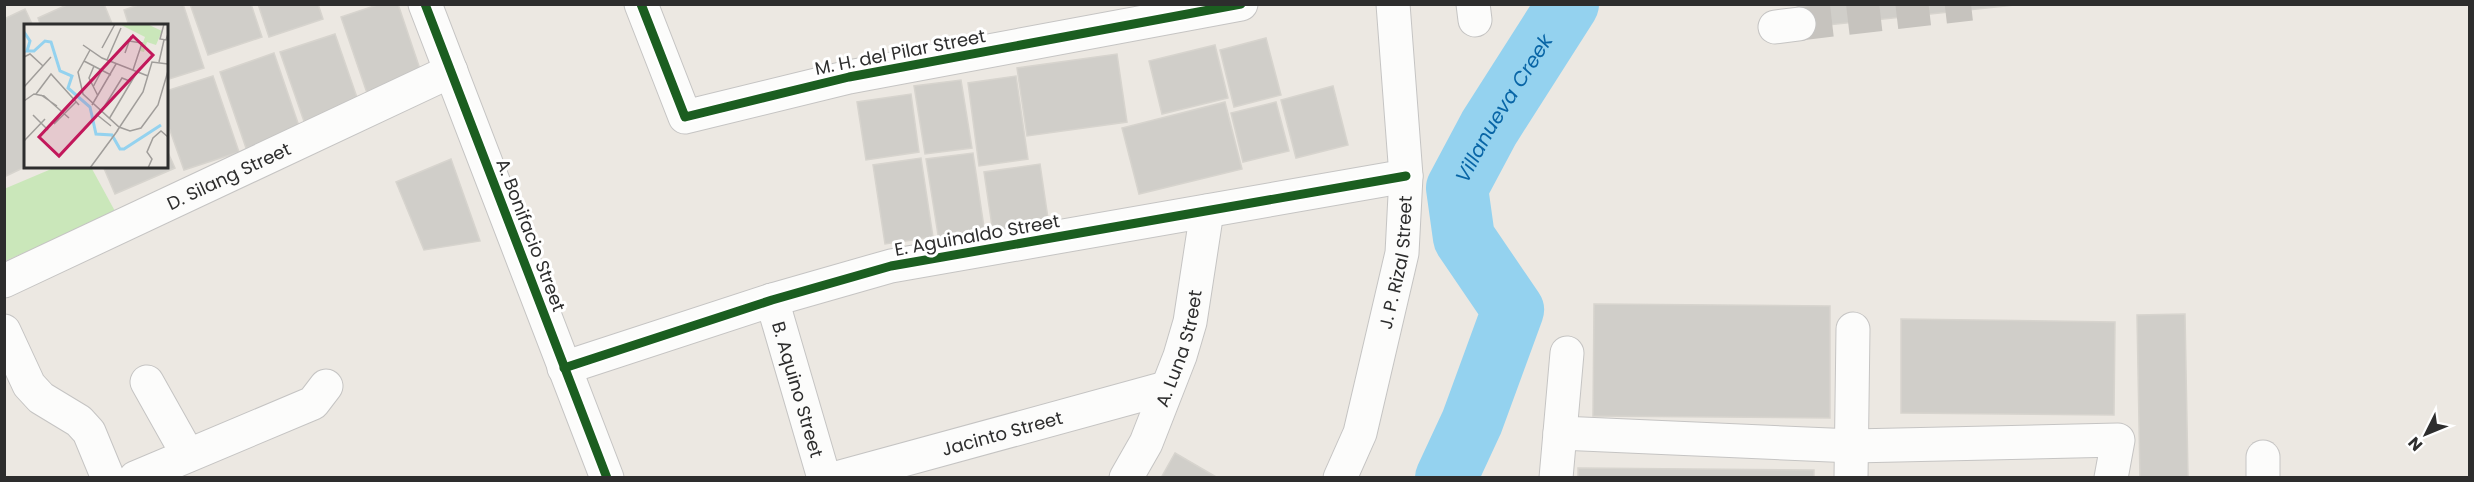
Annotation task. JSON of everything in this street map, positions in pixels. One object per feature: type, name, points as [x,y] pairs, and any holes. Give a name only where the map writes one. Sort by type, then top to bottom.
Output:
[{"type":"street","name":"A. Bonifacio Street","points":[[425,4],[607,477]]},
{"type":"street","name":"M. H. del Pilar Street","points":[[641,4],[685,117],[849,77],[1242,4]]},
{"type":"street","name":"J. P. Rizal Street","points":[[1340,477],[1360,434],[1402,253],[1406,176],[1393,4]]},
{"type":"street","name":"D. Silang Street","points":[[4,281],[451,71]]},
{"type":"street","name":"E. Aguinaldo Street","points":[[564,368],[772,300],[891,266],[1406,176]]},
{"type":"street","name":"A. Luna Street","points":[[1126,477],[1146,443],[1190,322],[1207,211]]},
{"type":"street","name":"B. Aquino Street","points":[[772,300],[824,477]]},
{"type":"street","points":[[1852,462],[1853,330]]},
{"type":"street","points":[[4,331],[28,385],[41,398],[79,421],[89,432],[108,477]]},
{"type":"street","points":[[1556,477],[1567,353]]},
{"type":"street","points":[[147,382],[188,455]]},
{"type":"street","points":[[135,477],[313,403],[326,386]]},
{"type":"street","name":"Jacinto Street","points":[[837,477],[1167,387]]},
{"type":"street","points":[[1560,433],[1852,462],[2118,440],[2111,477]]},
{"type":"green space","points":[[54,168],[92,168],[116,213],[5,261],[4,189]]},
{"type":"building","points":[[69,4],[104,4],[112,24],[40,24],[38,18]]},
{"type":"building","points":[[141,4],[183,4],[204,68],[168,79],[168,24],[128,24],[124,10]]},
{"type":"building","points":[[190,4],[251,4],[262,37],[208,55]]},
{"type":"building","points":[[258,4],[318,4],[323,19],[269,37]]},
{"type":"building","points":[[380,4],[398,4],[422,75],[367,93],[341,17]]},
{"type":"building","points":[[1797,4],[2024,4],[1800,28]]},
{"type":"building","points":[[25,9],[32,24],[24,24],[24,167],[4,177],[4,19]]},
{"type":"building","points":[[335,34],[361,109],[306,127],[280,52]]},
{"type":"building","points":[[1266,38],[1281,95],[1234,107],[1220,50]]},
{"type":"building","points":[[1215,45],[1228,98],[1162,114],[1149,61]]},
{"type":"building","points":[[274,53],[300,129],[246,148],[220,72]]},
{"type":"building","points":[[1117,54],[1127,122],[1027,136],[1017,68]]},
{"type":"building","points":[[213,76],[239,152],[184,170],[168,125],[168,90]]},
{"type":"building","points":[[1016,76],[1028,159],[979,166],[968,83]]},
{"type":"building","points":[[961,80],[972,148],[925,154],[914,86]]},
{"type":"building","points":[[1333,86],[1348,145],[1296,158],[1281,100]]},
{"type":"building","points":[[911,94],[919,152],[866,160],[857,102]]},
{"type":"building","points":[[1225,102],[1242,169],[1139,194],[1122,128]]},
{"type":"building","points":[[1276,102],[1289,151],[1243,162],[1231,113]]},
{"type":"building","points":[[168,152],[175,168],[115,194],[104,168],[168,168]]},
{"type":"building","points":[[973,153],[985,234],[939,241],[926,159]]},
{"type":"building","points":[[921,158],[933,237],[885,244],[873,165]]},
{"type":"building","points":[[451,159],[480,241],[424,250],[396,182]]},
{"type":"building","points":[[1040,164],[1049,225],[993,233],[984,172]]},
{"type":"building","points":[[1594,304],[1830,306],[1830,418],[1593,416]]},
{"type":"building","points":[[2185,314],[2188,478],[2140,478],[2137,315]]},
{"type":"building","points":[[1901,319],[2115,322],[2114,415],[1901,413]]},
{"type":"building","points":[[1175,453],[1218,478],[1161,478]]},
{"type":"building","points":[[1578,468],[1814,470],[1814,478],[1578,478]]},
{"type":"waterway","name":"Villanueva Creek","points":[[1446,478],[1472,422],[1513,310],[1464,238],[1457,188],[1489,128],[1568,4]]},
{"type":"tunnel","points":[[1799,24],[1971,4]]},
{"type":"cycle path","points":[[425,4],[607,478]]},
{"type":"cycle path","points":[[641,4],[685,117],[849,77],[1241,4]]},
{"type":"cycle path","points":[[564,368],[772,300],[891,266],[1406,176]]}]
